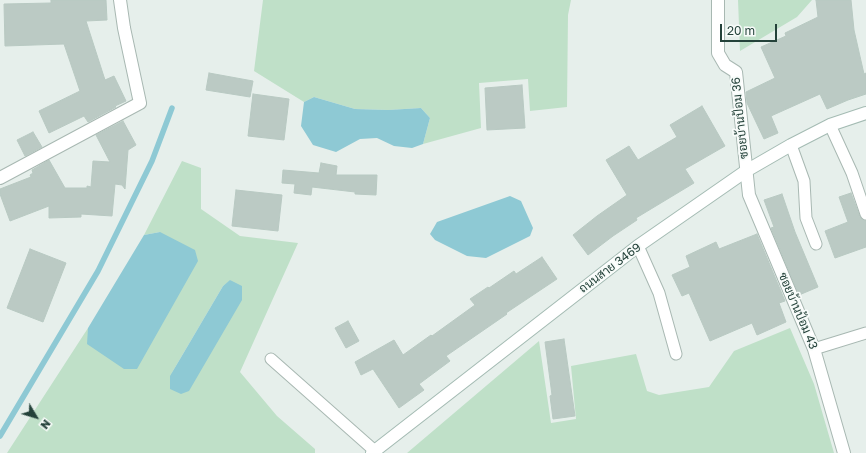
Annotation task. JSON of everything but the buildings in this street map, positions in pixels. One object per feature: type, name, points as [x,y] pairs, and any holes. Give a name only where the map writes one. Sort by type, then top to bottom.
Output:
[{"type":"street","points":[[0,178],[140,103],[124,28],[120,0]]},
{"type":"street","name":"ซอยบ้านป้อม 36","points":[[718,0],[718,53],[725,65],[736,72],[746,171]]},
{"type":"street","name":"ถนนสาย 3469","points":[[374,452],[606,270],[746,171],[830,125],[866,113]]},
{"type":"street","name":"ซอยบ้านป้อม 43","points":[[746,171],[749,195],[814,349],[844,453]]},
{"type":"lane","points":[[830,125],[852,173],[866,214]]},
{"type":"lane","points":[[791,145],[804,181],[806,218],[816,244]]},
{"type":"lane","points":[[638,246],[659,293],[676,354]]},
{"type":"lane","points":[[814,349],[866,333]]},
{"type":"lane","points":[[271,359],[374,452]]},
{"type":"green space","points":[[263,0],[571,0],[568,15],[567,107],[530,111],[528,79],[479,83],[481,128],[423,144],[430,118],[421,108],[388,110],[355,109],[314,97],[304,102],[254,71]]},
{"type":"green space","points":[[738,0],[812,0],[797,17],[740,51]]},
{"type":"green space","points":[[182,161],[201,168],[201,209],[240,236],[298,243],[240,372],[277,416],[315,449],[315,453],[7,453],[88,328],[88,344],[160,232],[144,235]],"holes":[[[231,280],[170,376],[223,286]]]},
{"type":"green space","points":[[790,328],[814,384],[834,453],[407,453],[539,341],[551,423],[576,419],[571,366],[636,354],[647,391],[659,395],[709,387],[734,351]]},
{"type":"water","points":[[314,97],[355,109],[388,110],[421,108],[430,118],[423,144],[412,148],[394,146],[377,138],[360,139],[336,152],[313,145],[301,126],[304,102]]},
{"type":"water","points":[[510,196],[521,201],[533,228],[530,236],[486,258],[467,256],[435,240],[430,234],[437,222]]},
{"type":"water","points":[[160,232],[195,250],[198,261],[137,369],[124,369],[87,344],[88,328],[144,235]]},
{"type":"water","points":[[230,280],[242,286],[242,300],[189,391],[181,394],[170,389],[170,376],[223,286]]},
{"type":"waterway","points":[[0,436],[98,271],[152,161],[172,108]]}]
